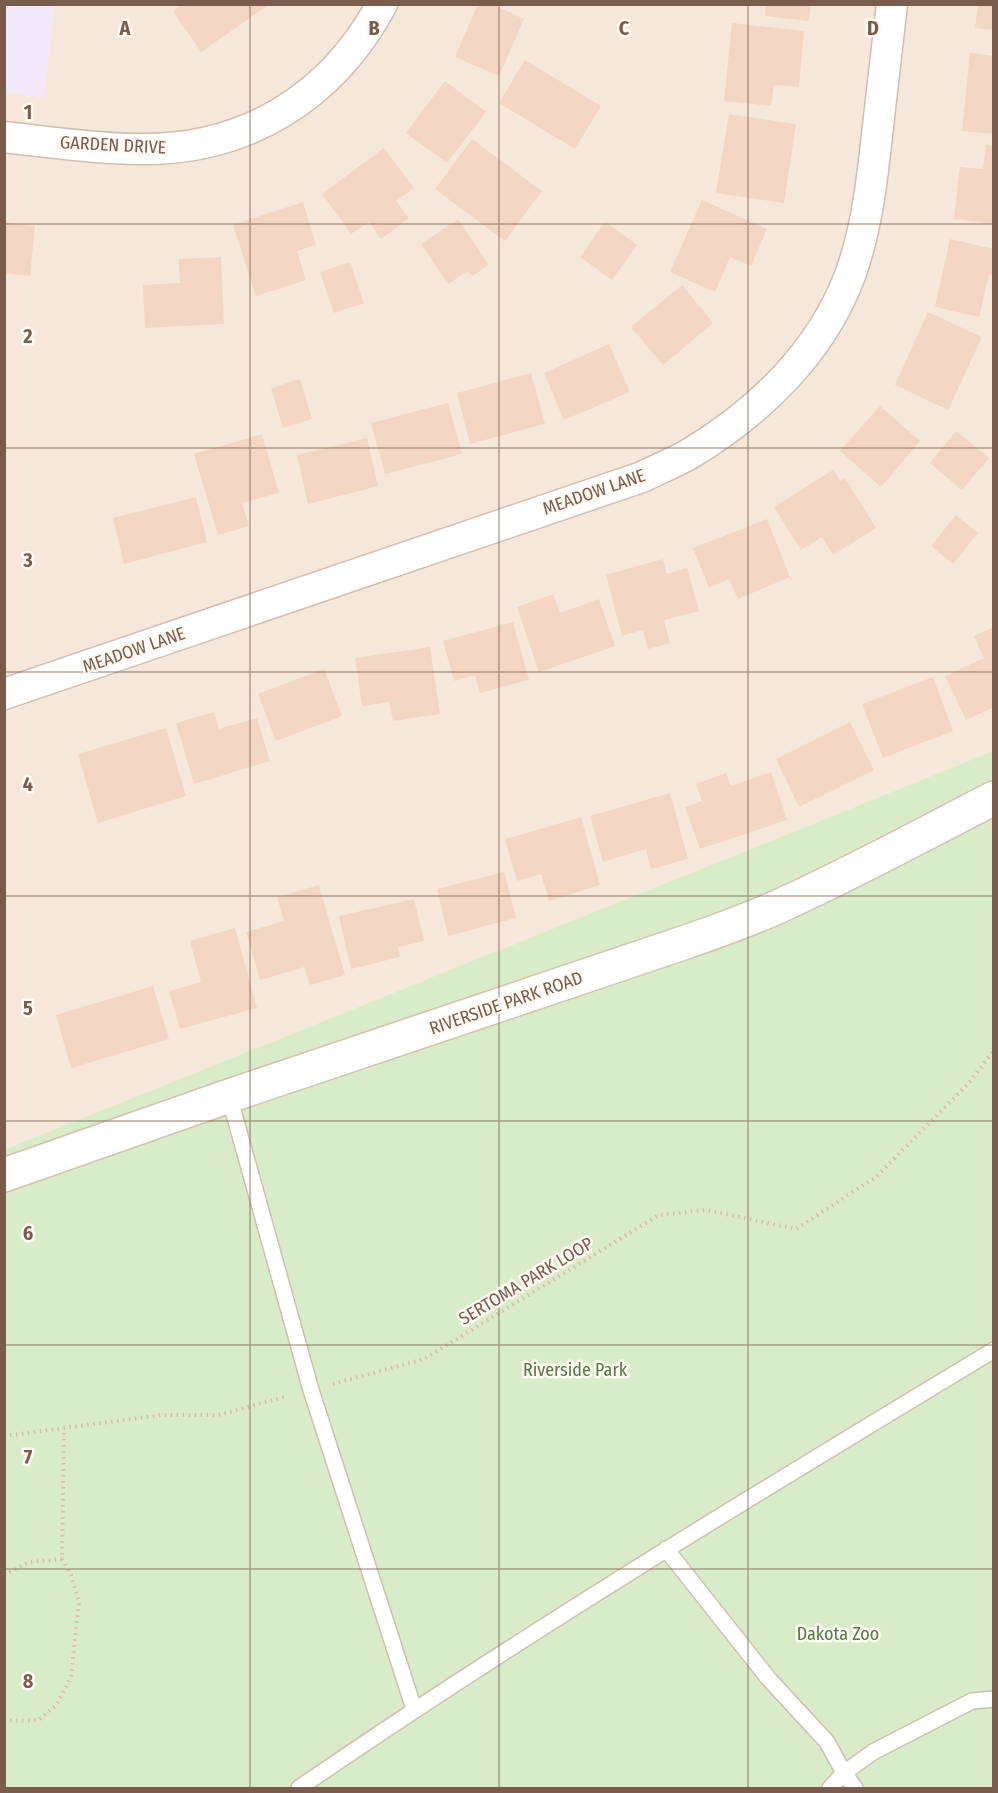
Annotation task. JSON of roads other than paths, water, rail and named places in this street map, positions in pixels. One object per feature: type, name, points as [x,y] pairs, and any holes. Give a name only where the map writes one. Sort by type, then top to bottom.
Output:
[{"type":"main road","name":"RIVERSIDE PARK ROAD","points":[[4,1175],[229,1096],[734,925],[829,883],[993,798]]},
{"type":"street","name":"GARDEN DRIVE","points":[[4,137],[142,149],[177,147],[213,141],[248,129],[285,111],[318,88],[347,58],[370,26],[382,4]]},
{"type":"street","name":"MEADOW LANE","points":[[4,694],[642,477],[689,454],[732,427],[769,395],[802,360],[828,319],[849,277],[862,230],[872,180],[892,4]]},
{"type":"lane","points":[[229,1096],[311,1390],[414,1709]]},
{"type":"lane","points":[[299,1788],[414,1709],[666,1549],[993,1350]]},
{"type":"lane","points":[[666,1549],[768,1678],[827,1742],[855,1788]]},
{"type":"lane","points":[[830,1788],[844,1773],[873,1752],[972,1701],[993,1699]]},
{"type":"park label","name":"Riverside Park","points":[[575,1370]]},
{"type":"park label","name":"Dakota Zoo","points":[[838,1634]]}]
